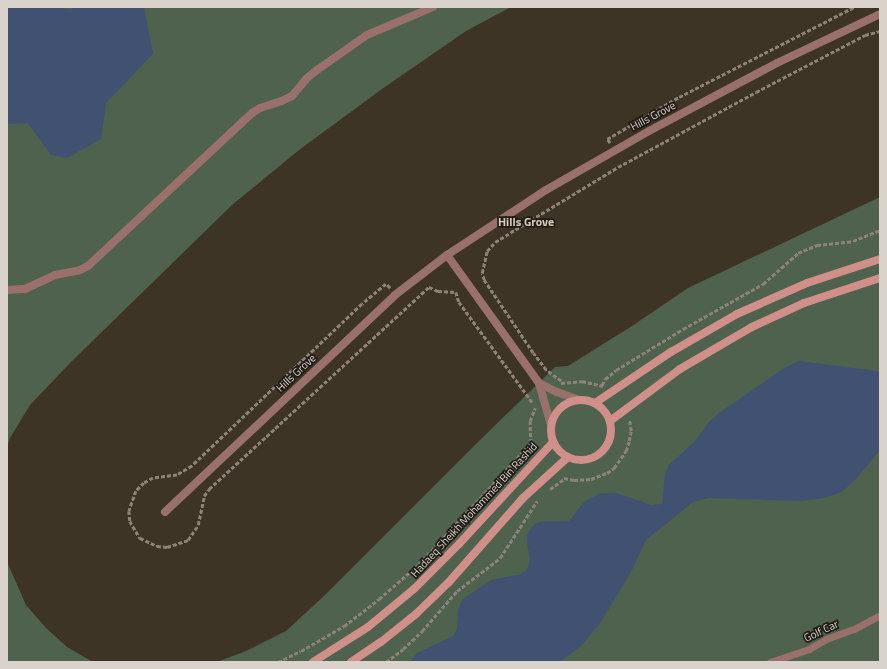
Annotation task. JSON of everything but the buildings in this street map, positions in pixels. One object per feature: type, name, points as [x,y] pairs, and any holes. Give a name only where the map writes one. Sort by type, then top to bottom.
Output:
[{"type":"street","points":[[7,290],[25,289],[55,275],[80,270],[88,266],[197,166],[214,147],[234,131],[252,113],[292,96],[316,70],[367,35],[433,7]]},
{"type":"street","name":"Hills Grove","points":[[165,512],[395,295],[447,255],[546,190],[614,150],[777,63],[880,14]]},
{"type":"street","points":[[447,255],[539,382],[551,425],[553,442],[562,453],[568,457],[581,460],[601,453],[609,441],[611,428],[610,421],[604,410],[594,403],[579,400],[557,392],[539,382]]},
{"type":"street","points":[[594,403],[670,352],[737,314],[807,283],[880,259]]},
{"type":"street","points":[[610,421],[680,369],[752,327],[804,303],[880,278]]},
{"type":"street","points":[[551,425],[555,414],[563,405],[579,400]]},
{"type":"street","name":"Hadaeq Sheikh Mohammed Bin Rashid","points":[[313,662],[368,628],[414,589],[459,544],[553,442]]},
{"type":"street","points":[[351,662],[381,642],[416,614],[449,582],[524,498],[568,457]]},
{"type":"lane","name":"Golf Car","points":[[770,662],[808,649],[826,639],[854,629],[880,615]]},
{"type":"path","points":[[614,150],[607,139],[679,97],[854,7]]},
{"type":"path","points":[[562,382],[546,370],[484,280],[482,273],[487,250],[495,242],[618,167],[865,35],[880,31]]},
{"type":"path","points":[[602,386],[605,380],[616,370],[763,284],[798,253],[817,245],[854,241],[880,230]]},
{"type":"path","points":[[395,295],[386,284],[184,472],[153,478],[136,490],[129,511],[130,521],[140,538],[157,546],[167,547],[188,540],[198,525],[204,496],[209,489],[429,287],[438,291],[456,292],[459,302],[536,406]]},
{"type":"path","points":[[551,472],[574,480],[591,479],[607,473],[614,468],[623,455],[629,441],[631,431],[626,409]]},
{"type":"path","points":[[278,662],[301,651],[344,626],[379,599],[419,564],[530,443]]},
{"type":"path","points":[[548,491],[566,478]]},
{"type":"path","points":[[386,662],[408,645],[458,591],[500,558],[540,498]]},
{"type":"green space","points":[[7,7],[511,7],[466,31],[382,89],[299,150],[232,205],[71,362],[30,405],[10,438],[7,447]]},
{"type":"green space","points":[[880,197],[880,662],[217,662],[246,651],[286,631],[325,595],[555,367],[568,366],[632,326],[688,288]]},
{"type":"green space","points":[[7,562],[26,605],[46,628],[67,647],[93,662],[7,662]]},
{"type":"water","points":[[7,7],[58,7],[72,10],[72,7],[144,7],[153,54],[106,103],[101,139],[67,158],[51,155],[28,123],[7,124]]},
{"type":"water","points":[[799,361],[880,372],[880,450],[856,479],[842,492],[824,498],[801,501],[709,498],[693,502],[646,540],[630,574],[600,623],[583,644],[560,662],[410,662],[417,653],[453,636],[457,629],[458,609],[463,599],[491,580],[521,574],[527,570],[530,559],[527,534],[534,525],[540,522],[569,521],[585,501],[601,493],[616,493],[651,505],[662,504],[665,474],[669,465],[695,441],[709,422],[719,413],[783,369]]},
{"type":"district","name":"Hills Grove","points":[[526,222]]}]
